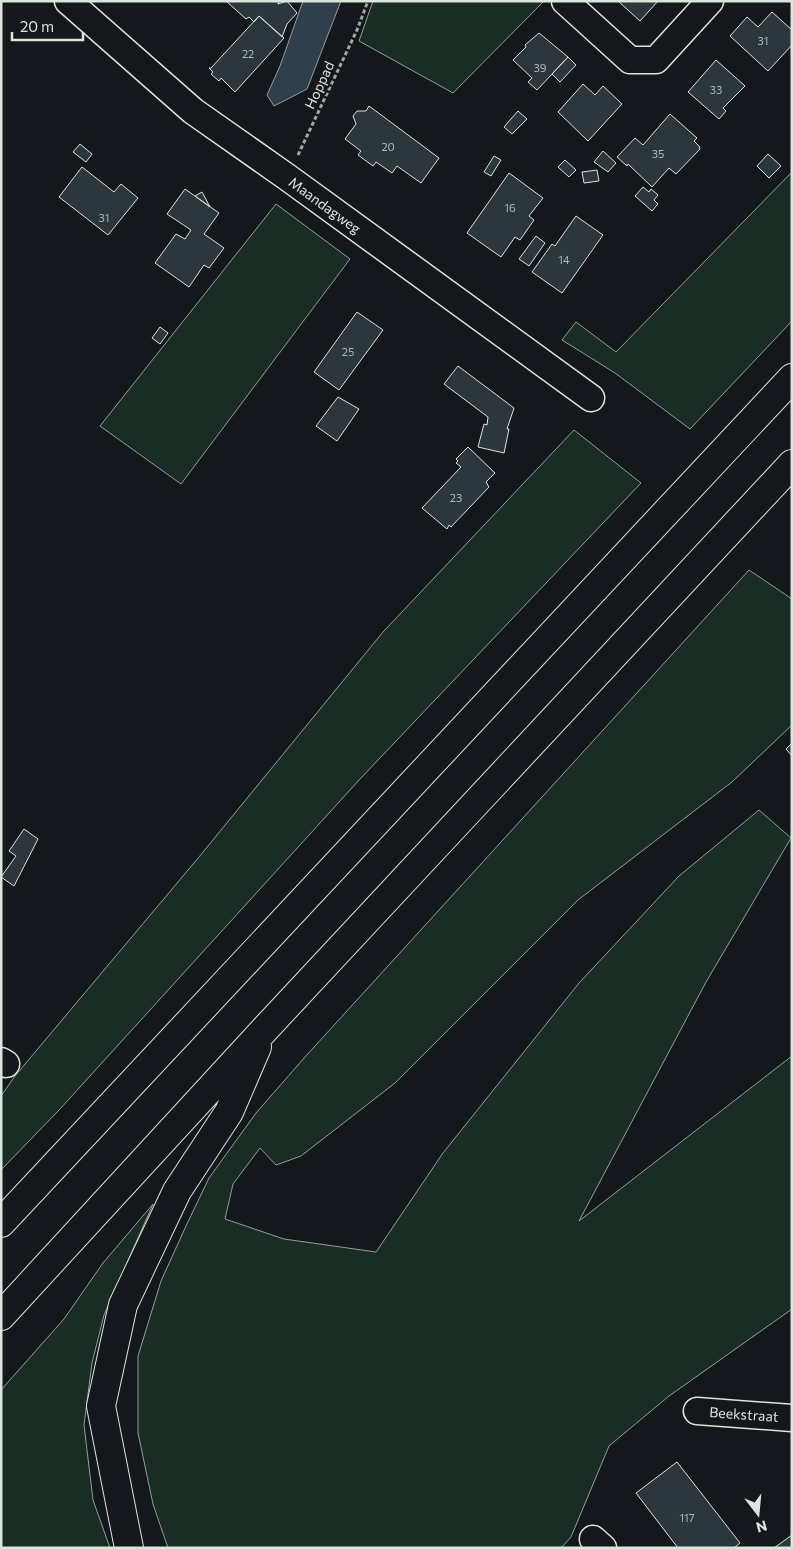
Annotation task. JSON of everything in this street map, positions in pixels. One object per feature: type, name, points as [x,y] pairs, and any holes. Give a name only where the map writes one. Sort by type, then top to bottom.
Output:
[{"type":"highway","points":[[1,1223],[792,378]]},
{"type":"highway","points":[[1,1316],[266,1028],[792,464]]},
{"type":"highway","points":[[129,1548],[101,1406],[123,1305],[177,1191],[229,1112],[266,1028]]},
{"type":"street","name":"Maandagweg","points":[[68,1],[193,111],[591,398]]},
{"type":"street","points":[[565,1],[630,60],[656,60],[710,1]]},
{"type":"street","name":"Beekstraat","points":[[697,1411],[792,1418]]},
{"type":"path","name":"Hoppad","points":[[287,177],[319,113],[368,1]]},
{"type":"green space","points":[[373,1],[544,1],[453,93],[359,41]]},
{"type":"green space","points":[[792,172],[792,321],[690,429],[615,373],[562,340],[576,322],[616,352]]},
{"type":"green space","points":[[276,204],[350,259],[181,484],[100,426]]},
{"type":"green space","points":[[574,430],[641,483],[360,779],[60,1109],[1,1170],[1,1096],[15,1076],[199,857],[383,632]]},
{"type":"green space","points":[[749,570],[792,599],[792,725],[732,782],[578,900],[395,1083],[301,1156],[276,1165],[260,1148],[233,1184],[225,1219],[284,1239],[376,1252],[443,1153],[579,983],[679,876],[759,810],[791,838],[706,982],[579,1221],[792,1056],[792,1309],[669,1396],[609,1446],[571,1537],[561,1548],[168,1548],[153,1504],[138,1433],[138,1356],[161,1281],[209,1178],[256,1113],[305,1057]]},
{"type":"green space","points":[[153,1204],[104,1315],[92,1363],[84,1425],[93,1500],[110,1548],[1,1548],[1,1390],[64,1319],[103,1263]]},
{"type":"water","points":[[303,1],[341,1],[307,89],[274,106],[267,95],[280,66]]},
{"type":"building","points":[[226,1],[279,1],[278,4],[287,1],[297,13],[287,24],[282,37],[259,16],[254,22],[249,17],[246,19]]},
{"type":"building","points":[[618,1],[658,1],[640,21]]},
{"type":"building","points":[[772,12],[792,30],[792,45],[768,71],[730,36],[747,17],[758,27]]},
{"type":"building","points":[[259,16],[284,38],[235,92],[221,78],[219,81],[211,74],[213,72],[209,68]]},
{"type":"building","points":[[539,33],[568,57],[537,90],[528,82],[532,78],[513,60],[526,47],[525,45]]},
{"type":"building","points":[[568,57],[576,65],[560,82],[552,74]]},
{"type":"building","points":[[716,60],[745,86],[723,108],[726,111],[719,119],[688,92]]},
{"type":"building","points":[[583,84],[595,95],[603,86],[622,104],[588,141],[558,112]]},
{"type":"building","points":[[369,106],[439,158],[421,183],[397,166],[392,173],[376,162],[373,166],[358,155],[361,151],[345,139],[356,124],[353,116],[357,111],[366,111]]},
{"type":"building","points":[[518,111],[527,119],[512,134],[504,127]]},
{"type":"building","points":[[670,114],[697,138],[694,141],[700,149],[676,174],[669,168],[652,187],[628,164],[627,166],[617,157],[635,138],[643,145]]},
{"type":"building","points":[[80,144],[92,154],[86,162],[73,152]]},
{"type":"building","points":[[603,151],[616,163],[608,172],[594,162]]},
{"type":"building","points":[[768,154],[781,166],[769,178],[757,166]]},
{"type":"building","points":[[494,156],[501,160],[491,176],[484,172]]},
{"type":"building","points":[[565,160],[576,170],[569,177],[558,167]]},
{"type":"building","points":[[82,167],[114,192],[121,184],[138,198],[108,235],[59,197]]},
{"type":"building","points":[[597,170],[599,181],[584,183],[582,172]]},
{"type":"building","points":[[509,173],[543,198],[529,216],[534,220],[520,240],[515,237],[501,257],[467,233]]},
{"type":"building","points":[[643,187],[649,192],[651,189],[658,195],[654,200],[658,204],[652,211],[635,196]]},
{"type":"building","points":[[185,189],[219,213],[204,234],[224,248],[209,268],[204,265],[189,287],[155,263],[176,234],[185,239],[191,230],[167,214]]},
{"type":"building","points":[[202,192],[210,207],[195,196]]},
{"type":"building","points":[[576,216],[603,235],[562,293],[532,272],[552,244],[555,246]]},
{"type":"building","points":[[536,236],[545,243],[529,266],[519,259]]},
{"type":"building","points":[[357,312],[383,330],[339,390],[314,372]]},
{"type":"building","points":[[160,327],[168,333],[160,344],[152,338]]},
{"type":"building","points":[[458,366],[514,408],[507,429],[509,429],[504,453],[478,447],[484,424],[487,425],[488,417],[444,384]]},
{"type":"building","points":[[338,397],[359,409],[337,441],[316,426]]},
{"type":"building","points":[[468,447],[495,473],[486,482],[489,487],[447,529],[422,508],[461,467],[456,463],[458,461],[456,459]]},
{"type":"building","points":[[792,743],[792,756],[786,749]]},
{"type":"building","points":[[24,829],[38,839],[14,886],[1,877],[16,856],[9,851]]},
{"type":"building","points":[[677,1462],[740,1543],[734,1548],[678,1548],[636,1493]]},
{"type":"building","points":[[792,1535],[792,1548],[774,1548]]}]
